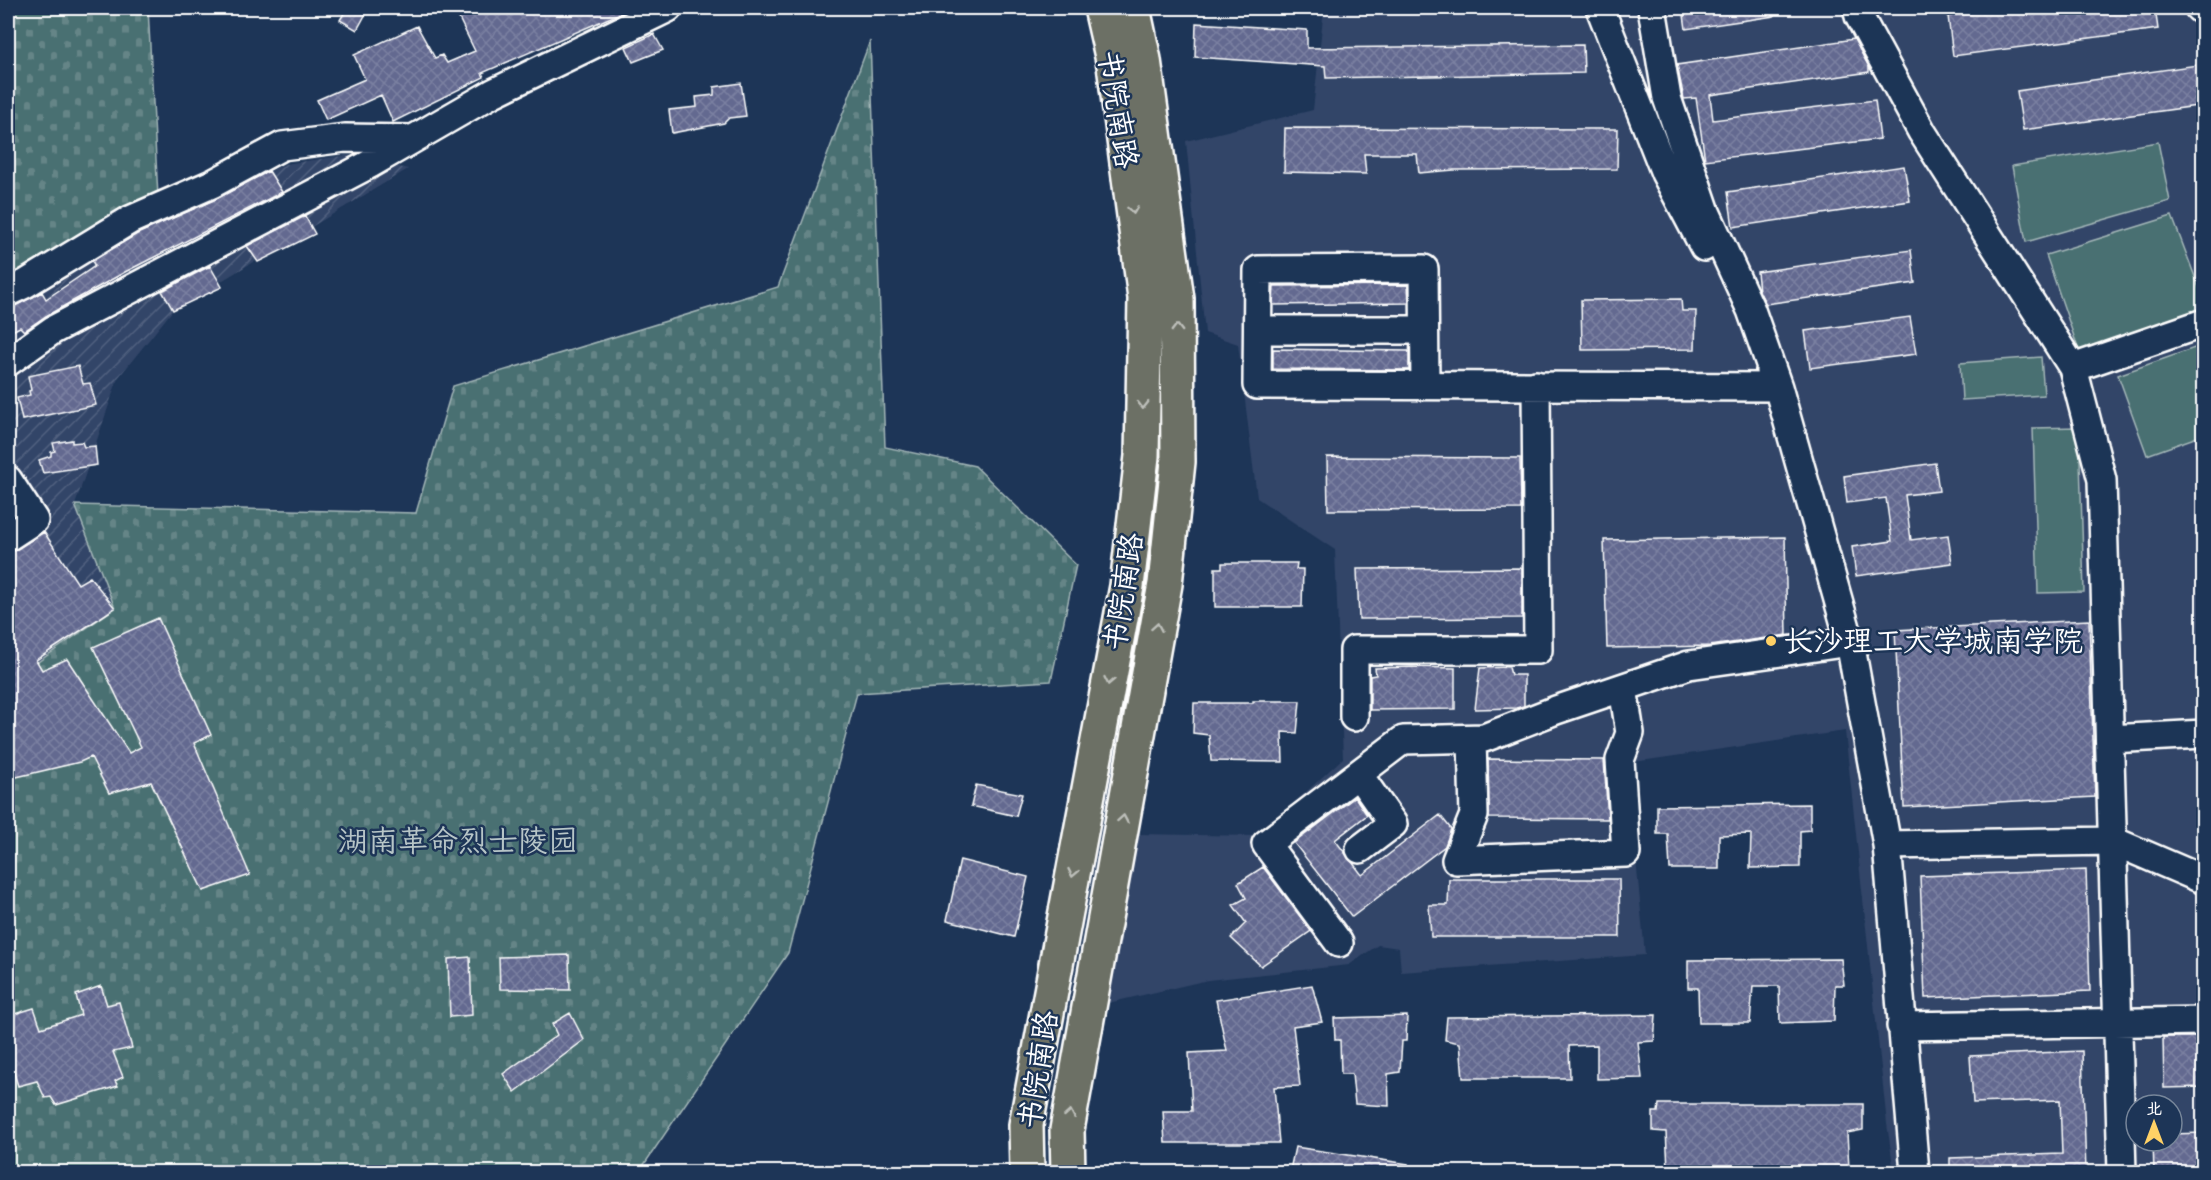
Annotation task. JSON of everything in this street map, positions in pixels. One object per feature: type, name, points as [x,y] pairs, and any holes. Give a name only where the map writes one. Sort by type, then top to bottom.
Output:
[{"type":"main road","name":"书院南路","points":[[1027,1173],[1026,1125],[1127,586],[1142,456],[1145,298],[1114,65],[1101,8]]},
{"type":"main road","name":"书院南路","points":[[1068,1173],[1067,1130],[1165,584],[1178,462],[1177,299],[1144,60],[1133,8]]},
{"type":"street","points":[[8,362],[53,330],[370,164],[492,93],[668,8]]},
{"type":"street","points":[[1599,8],[1665,173],[1778,387]]},
{"type":"street","points":[[1652,8],[1667,98],[1706,212],[1751,310],[1778,387],[1850,642],[1887,845],[1915,1173]]},
{"type":"street","points":[[1857,8],[1859,16],[1922,132],[2073,368],[2103,480],[2122,1173]]},
{"type":"street","points":[[2199,8],[2204,12]]},
{"type":"street","points":[[8,292],[26,284],[130,220],[212,184],[282,146],[345,138],[413,139]]},
{"type":"street","points":[[1425,385],[1424,269],[1258,270],[1257,385],[1778,387]]},
{"type":"street","points":[[2073,368],[2204,323]]},
{"type":"street","points":[[1258,330],[1424,330]]},
{"type":"street","points":[[1354,717],[1354,650],[1538,650],[1536,385]]},
{"type":"street","points":[[8,480],[34,520],[8,537]]},
{"type":"street","points":[[1339,943],[1266,844],[1403,740],[1484,738],[1689,665],[1850,642]]},
{"type":"street","points":[[1472,739],[1474,815],[1456,860],[1626,853],[1620,760],[1630,733],[1623,687]]},
{"type":"street","points":[[2110,739],[2204,734]]},
{"type":"street","points":[[1358,774],[1393,824],[1360,849]]},
{"type":"street","points":[[1887,845],[2113,841],[2204,880]]},
{"type":"street","points":[[1901,1026],[2204,1021]]},
{"type":"shaded area","name":"长沙理工大学城南学院","points":[[1324,8],[2203,8],[2203,1172],[1894,1172],[1845,731],[1627,763],[1645,955],[1401,972],[1399,948],[1378,945],[1349,965],[1208,980],[1104,1004],[1135,834],[1258,836],[1343,758],[1335,550],[1257,498],[1238,344],[1205,333],[1186,141],[1313,110]]},
{"type":"shaded area","points":[[347,155],[408,169],[173,310],[118,378],[75,505],[115,608],[8,683],[8,304],[285,164]]},
{"type":"green space","points":[[8,8],[148,8],[158,197],[8,279]]},
{"type":"green space","name":"湖南革命烈士陵园","points":[[870,41],[885,447],[975,466],[1076,565],[1051,681],[857,693],[788,953],[639,1172],[8,1172],[8,683],[115,608],[75,505],[416,513],[453,386],[778,287]]},
{"type":"green space","points":[[2158,142],[2170,201],[2026,242],[2012,166]]},
{"type":"green space","points":[[2172,216],[2203,298],[2203,312],[2079,351],[2046,255]]},
{"type":"green space","points":[[2203,345],[2203,435],[2147,455],[2118,375]]},
{"type":"green space","points":[[2041,357],[2044,395],[1962,400],[1960,363]]},
{"type":"green space","points":[[2079,427],[2084,592],[2038,593],[2033,428]]},
{"type":"building","points":[[347,8],[369,8],[357,30],[340,20]]},
{"type":"building","points":[[454,8],[632,8],[482,73],[484,77],[393,122],[381,95],[326,120],[317,100],[365,79],[354,55],[417,26],[435,58],[442,55],[447,63],[475,51]]},
{"type":"building","points":[[1683,8],[1773,8],[1774,16],[1686,29]]},
{"type":"building","points":[[2011,8],[2155,8],[2158,29],[1953,56],[1948,16]]},
{"type":"building","points":[[1196,23],[1307,30],[1307,48],[1583,45],[1584,73],[1326,78],[1325,66],[1195,57]]},
{"type":"building","points":[[654,34],[663,50],[633,62],[626,47]]},
{"type":"building","points":[[1854,39],[1869,67],[1869,72],[1710,95],[1713,120],[1875,100],[1880,139],[1705,160],[1696,98],[1684,99],[1677,65]]},
{"type":"building","points":[[2204,64],[2204,105],[2023,130],[2017,91]]},
{"type":"building","points":[[741,83],[746,116],[729,118],[724,123],[672,133],[669,110],[697,107],[696,97],[714,95],[714,87]]},
{"type":"building","points":[[1285,128],[1618,129],[1617,169],[1454,170],[1419,173],[1417,154],[1364,154],[1366,174],[1284,172]]},
{"type":"building","points":[[1904,166],[1910,201],[1733,227],[1728,192]]},
{"type":"building","points":[[269,171],[282,192],[125,272],[46,316],[24,331],[20,327],[8,333],[8,308],[42,292],[46,299],[95,266],[92,261],[137,234],[218,198]]},
{"type":"building","points":[[305,216],[315,234],[258,262],[247,246]]},
{"type":"building","points":[[1911,250],[1915,283],[1766,304],[1759,291],[1757,272]]},
{"type":"building","points":[[210,266],[222,287],[173,310],[162,291]]},
{"type":"building","points":[[1408,285],[1409,303],[1273,305],[1274,286]]},
{"type":"building","points":[[1681,299],[1682,311],[1696,311],[1695,349],[1582,350],[1581,300]]},
{"type":"building","points":[[1910,317],[1916,354],[1810,368],[1805,331]]},
{"type":"building","points":[[1273,349],[1409,351],[1409,370],[1273,369]]},
{"type":"building","points":[[78,366],[83,384],[90,383],[96,405],[22,420],[17,398],[30,395],[28,376]]},
{"type":"building","points":[[72,440],[72,443],[82,442],[84,447],[95,446],[97,465],[43,473],[39,460],[51,456],[51,452],[55,451],[53,443]]},
{"type":"building","points":[[1327,457],[1520,458],[1521,509],[1328,510]]},
{"type":"building","points":[[1935,463],[1939,491],[1905,495],[1911,540],[1948,535],[1952,563],[1856,576],[1852,547],[1892,541],[1886,498],[1847,503],[1844,476]]},
{"type":"building","points":[[44,532],[78,584],[90,577],[115,608],[36,660],[42,670],[67,659],[129,753],[141,747],[93,647],[158,618],[211,735],[194,743],[250,875],[203,891],[151,782],[109,793],[91,757],[80,762],[8,779],[8,554]]},
{"type":"building","points":[[1785,537],[1787,635],[1710,646],[1607,648],[1604,540]]},
{"type":"building","points":[[1222,563],[1297,563],[1296,569],[1303,569],[1302,607],[1215,607],[1215,568],[1222,568]]},
{"type":"building","points":[[1522,568],[1522,618],[1359,619],[1357,569]]},
{"type":"building","points":[[2089,620],[2095,797],[1904,807],[1895,630]]},
{"type":"building","points":[[1509,667],[1511,675],[1524,675],[1524,706],[1475,709],[1480,668]]},
{"type":"building","points":[[1375,668],[1455,668],[1455,709],[1370,710],[1370,676],[1376,675]]},
{"type":"building","points":[[1253,701],[1300,701],[1297,733],[1282,732],[1283,762],[1211,761],[1209,735],[1193,733],[1194,703],[1253,703]]},
{"type":"building","points":[[1488,759],[1604,760],[1608,819],[1489,818]]},
{"type":"building","points":[[976,785],[1022,794],[1016,816],[971,806]]},
{"type":"building","points":[[1355,797],[1367,815],[1335,840],[1362,875],[1440,815],[1451,829],[1445,846],[1352,917],[1294,843]]},
{"type":"building","points":[[1810,804],[1810,830],[1800,831],[1800,867],[1750,868],[1751,834],[1719,835],[1719,869],[1670,869],[1668,834],[1657,834],[1657,806]]},
{"type":"building","points":[[960,860],[1028,877],[1014,937],[947,920]]},
{"type":"building","points":[[1263,867],[1311,931],[1261,966],[1231,938],[1246,923],[1233,905],[1246,898],[1238,883]]},
{"type":"building","points":[[2086,870],[2090,991],[1925,998],[1920,876]]},
{"type":"building","points":[[1449,879],[1619,879],[1620,937],[1431,937],[1429,905],[1448,905]]},
{"type":"building","points":[[569,955],[570,990],[500,989],[499,957]]},
{"type":"building","points":[[470,957],[472,1015],[450,1017],[448,959]]},
{"type":"building","points":[[1841,959],[1844,985],[1835,985],[1834,1021],[1780,1023],[1779,986],[1753,986],[1750,1023],[1699,1023],[1698,988],[1688,988],[1688,960]]},
{"type":"building","points":[[1312,985],[1322,1022],[1293,1026],[1300,1086],[1274,1087],[1279,1143],[1165,1143],[1163,1111],[1192,1111],[1189,1053],[1227,1051],[1216,1000]]},
{"type":"building","points":[[101,986],[107,1005],[119,1002],[132,1048],[113,1052],[123,1077],[115,1081],[118,1086],[56,1105],[51,1097],[45,1098],[37,1081],[18,1086],[8,1053],[8,1038],[14,1036],[8,1016],[34,1008],[41,1028],[81,1015],[76,995]]},
{"type":"building","points":[[570,1013],[584,1040],[515,1092],[503,1074],[557,1035],[552,1024]]},
{"type":"building","points":[[1656,1015],[1654,1041],[1638,1042],[1642,1078],[1597,1079],[1597,1045],[1569,1046],[1570,1078],[1463,1078],[1460,1043],[1445,1040],[1447,1017]]},
{"type":"building","points":[[1407,1016],[1406,1041],[1402,1041],[1400,1072],[1388,1074],[1389,1106],[1355,1104],[1352,1074],[1341,1074],[1340,1040],[1335,1040],[1334,1018]]},
{"type":"building","points":[[2163,1037],[2204,1037],[2204,1087],[2164,1088]]},
{"type":"building","points":[[2082,1051],[2086,1173],[1950,1173],[1950,1158],[2062,1154],[2060,1100],[1973,1103],[1970,1056]]},
{"type":"building","points":[[1659,1104],[1863,1104],[1863,1130],[1847,1133],[1849,1169],[1668,1167],[1666,1132],[1653,1131],[1653,1112],[1658,1112]]},
{"type":"building","points":[[2204,1133],[2204,1173],[2154,1173],[2153,1153],[2184,1153],[2184,1134]]},
{"type":"building","points":[[1295,1147],[1408,1164],[1407,1173],[1306,1173],[1290,1170]]},
{"type":"place","name":"长沙理工大学城南学院","points":[[1771,641]]}]
